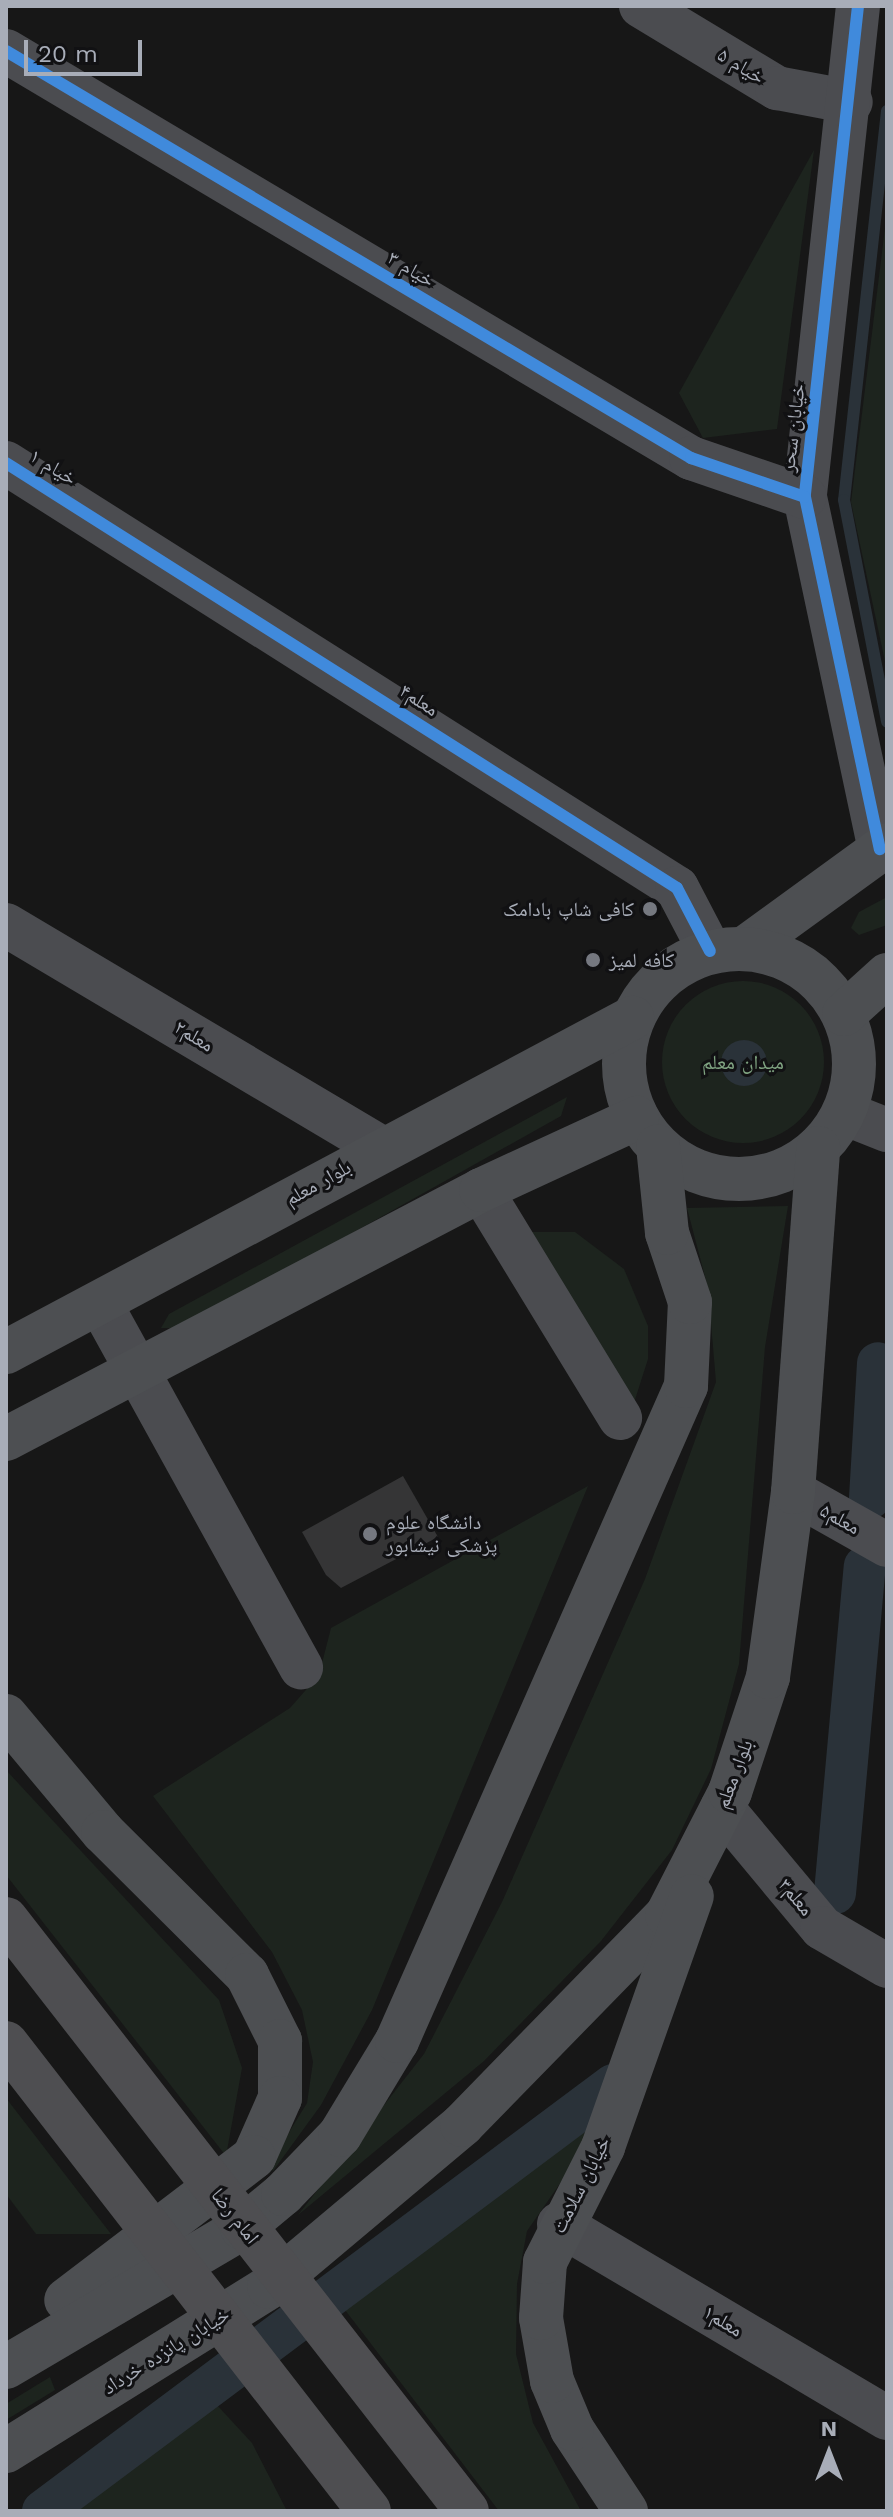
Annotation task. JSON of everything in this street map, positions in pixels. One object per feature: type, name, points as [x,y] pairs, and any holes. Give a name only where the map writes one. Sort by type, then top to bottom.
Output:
[{"type":"highway","name":"امام رضا","points":[[6,1919],[178,2145],[467,2511]]},
{"type":"highway","points":[[6,2043],[369,2511]]},
{"type":"main road","points":[[6,2367],[242,2228],[283,2194],[340,2135],[397,2041],[686,1386],[690,1302],[667,1233],[647,1132],[624,1074],[632,1018],[651,988],[727,949],[883,847]]},
{"type":"main road","points":[[647,1132],[682,1164],[738,1179],[767,1176],[818,1148],[844,1113],[854,1080],[844,1014],[804,967],[727,949]]},
{"type":"main road","points":[[844,1014],[887,975]]},
{"type":"main road","name":"بلوار معلم","points":[[6,1352],[101,1305],[382,1148],[632,1018]]},
{"type":"main road","points":[[6,1439],[481,1190],[647,1132]]},
{"type":"main road","name":"بلوار معلم","points":[[320,2244],[462,2125],[667,1915],[722,1808],[768,1677],[793,1492],[818,1148]]},
{"type":"main road","points":[[6,1716],[103,1832],[247,1975],[280,2041],[280,2098],[254,2157],[6,2341]]},
{"type":"main road","name":"خیابان سلامت","points":[[626,2511],[572,2429],[552,2381],[541,2318],[545,2262],[559,2224],[603,2147],[722,1808]]},
{"type":"main road","name":"خیابان پانزده خرداد","points":[[6,2451],[269,2287],[320,2244]]},
{"type":"street","name":"خیام ۵","points":[[641,6],[777,88],[851,102]]},
{"type":"street","name":"خیابان سحر","points":[[858,6],[851,102],[805,497],[883,847]]},
{"type":"street","name":"خیام ۳","points":[[6,51],[691,458],[805,497]]},
{"type":"street","name":"خیام ۱","points":[[6,463],[80,507]]},
{"type":"street","name":"معلم۴","points":[[80,507],[677,888],[727,949]]},
{"type":"street","name":"معلم۲","points":[[6,925],[382,1148]]},
{"type":"street","points":[[844,1113],[887,1130]]},
{"type":"street","points":[[481,1190],[620,1418]]},
{"type":"street","points":[[101,1305],[301,1667]]},
{"type":"street","name":"معلم۵","points":[[793,1492],[887,1545]]},
{"type":"street","name":"معلم۳","points":[[722,1808],[822,1928],[887,1966]]},
{"type":"street","name":"معلم۱","points":[[559,2224],[887,2418]]},
{"type":"green space","points":[[814,150],[777,429],[703,438],[679,393]]},
{"type":"green space","points":[[887,212],[887,671],[851,502]]},
{"type":"green space","points":[[887,897],[887,925],[859,935],[851,928],[859,912]]},
{"type":"green space","name":"میدان معلم","points":[[743,981],[774,987],[800,1005],[818,1031],[824,1062],[818,1093],[800,1119],[774,1137],[743,1143],[712,1137],[686,1119],[668,1093],[662,1062],[668,1031],[686,1005],[712,987]]},
{"type":"green space","points":[[567,1097],[561,1116],[183,1328],[161,1328],[169,1314]]},
{"type":"green space","points":[[788,1206],[765,1347],[739,1664],[711,1769],[672,1850],[601,1941],[484,2061],[298,2215],[424,2054],[502,1902],[645,1579],[716,1382],[708,1288],[687,1208]]},
{"type":"green space","points":[[532,1232],[575,1232],[624,1269],[648,1326],[648,1359],[632,1409]]},
{"type":"green space","points":[[588,1486],[372,2010],[321,2105],[273,2171],[269,2165],[307,2103],[313,2062],[302,2010],[272,1952],[153,1796],[290,1708],[319,1675],[331,1628]]},
{"type":"green space","points":[[6,1770],[219,2000],[242,2068],[226,2156],[6,1875]]},
{"type":"green space","points":[[6,2098],[111,2234],[36,2234],[6,2194]]},
{"type":"green space","points":[[601,2105],[570,2169],[527,2231],[517,2284],[516,2354],[533,2423],[581,2511],[499,2511],[342,2306]]},
{"type":"green space","points":[[50,2377],[55,2390],[6,2420],[6,2404]]},
{"type":"green space","points":[[216,2404],[252,2443],[287,2511],[55,2511]]},
{"type":"shaded area","points":[[744,1040],[760,1047],[767,1063],[760,1079],[744,1086],[728,1079],[721,1063],[728,1047]]},
{"type":"building","name":"دانشگاه علوم پزشکی نیشابور","points":[[403,1476],[438,1537],[341,1588],[326,1575],[302,1532]]},
{"type":"waterway","points":[[887,111],[844,500],[887,722]]},
{"type":"waterway","points":[[870,1498],[878,1363]]},
{"type":"waterway","points":[[835,1893],[865,1566]]},
{"type":"waterway","points":[[43,2511],[613,2085]]},
{"type":"cycle path","points":[[858,6],[805,497],[880,849]]},
{"type":"cycle path","points":[[6,51],[691,458],[805,497]]},
{"type":"cycle path","points":[[6,463],[677,888],[710,951]]},
{"type":"place","name":"کافی شاپ بادامک","points":[[650,909]]},
{"type":"place","name":"کافه لمیز","points":[[593,960]]},
{"type":"place","name":"دانشگاه علوم پزشکی نیشابور","points":[[370,1534]]}]
